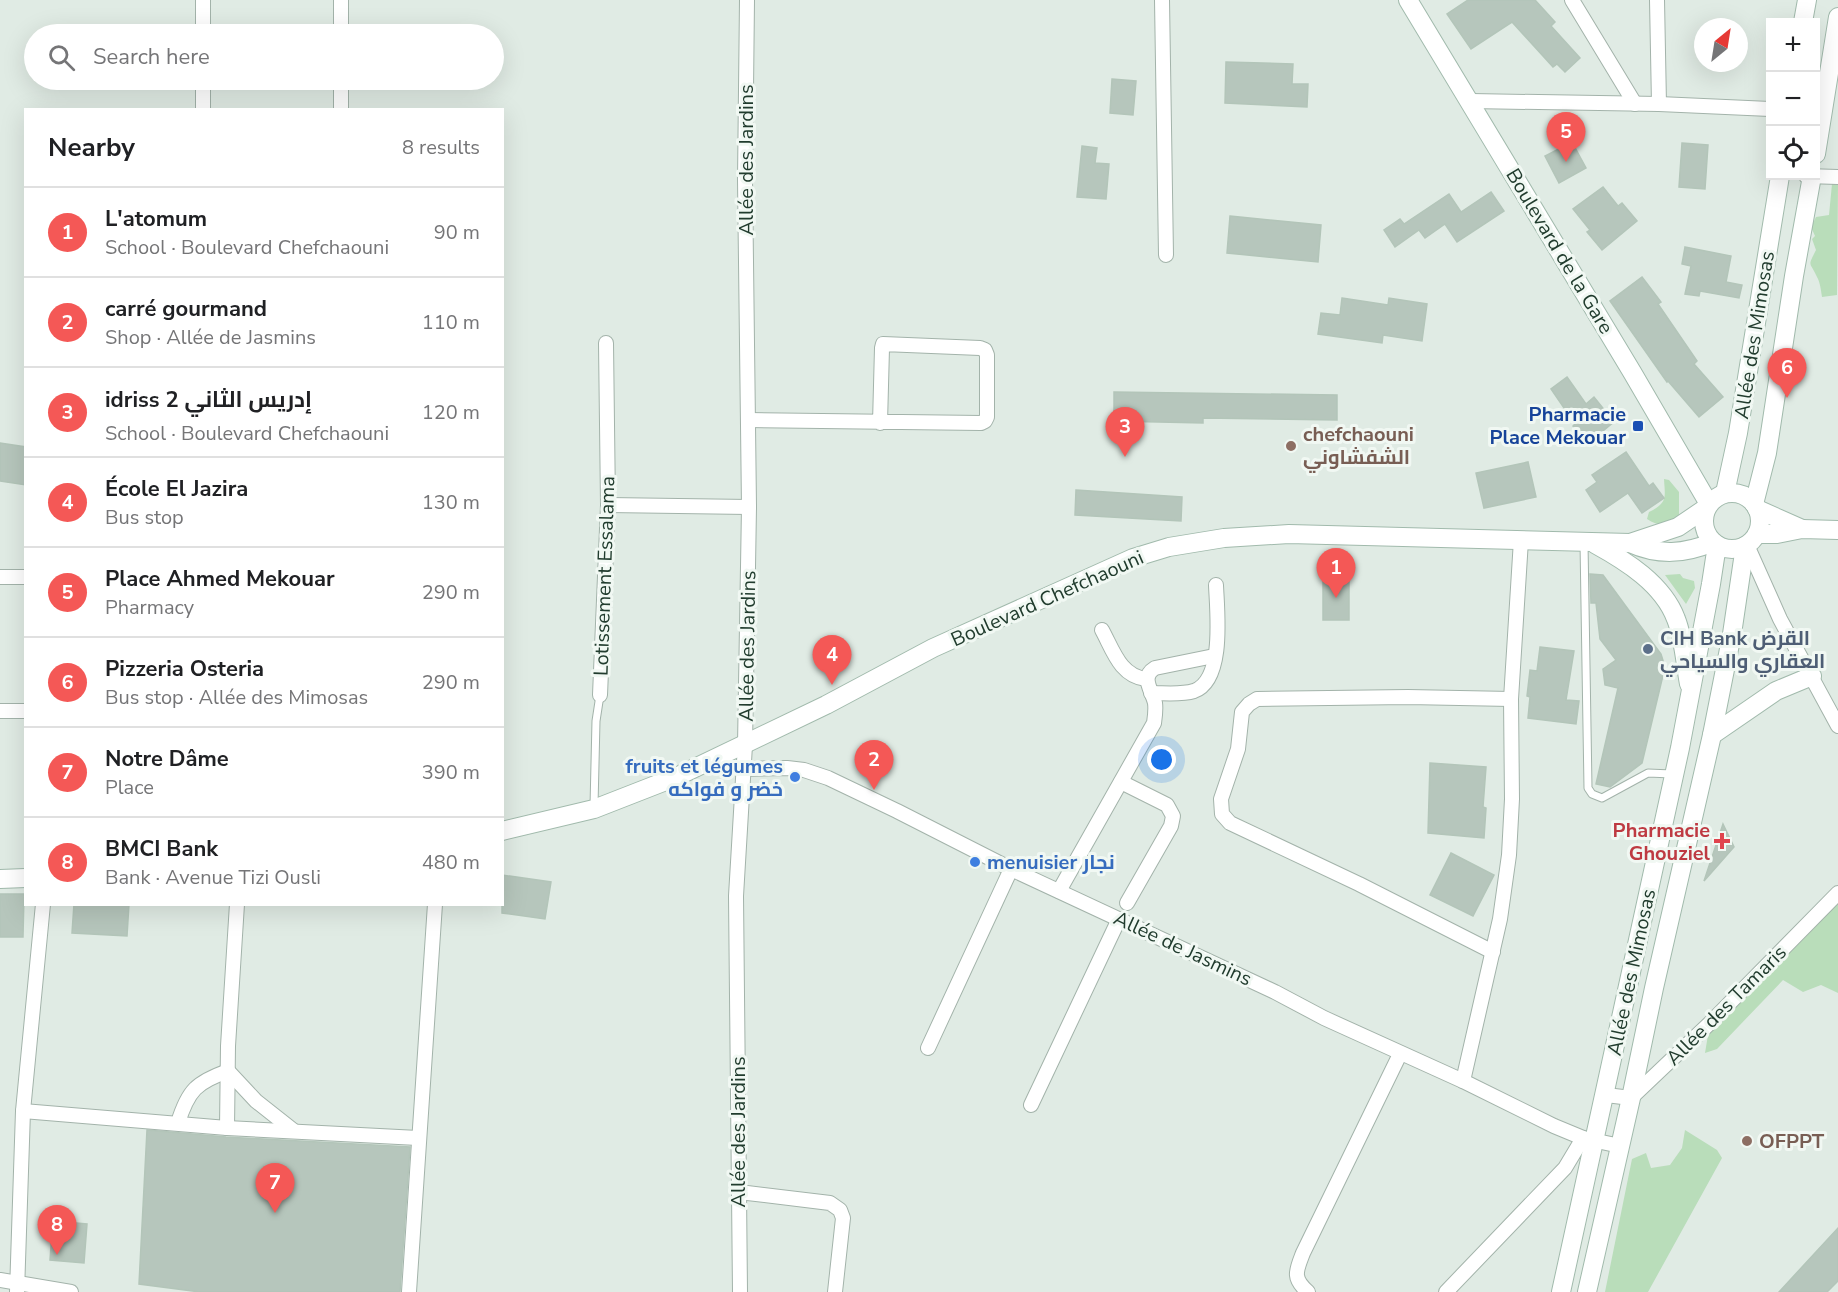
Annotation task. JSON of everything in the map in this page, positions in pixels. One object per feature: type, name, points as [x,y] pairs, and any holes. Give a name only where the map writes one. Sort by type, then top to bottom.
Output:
[{"type":"main road","name":"Boulevard de la Gare","points":[[1408,0],[1471,101],[1707,506]]},
{"type":"main road","points":[[1804,18],[1807,0]]},
{"type":"main road","points":[[1820,106],[1838,17]]},
{"type":"main road","name":"Allée des Mimosas","points":[[1725,493],[1738,433],[1779,180]]},
{"type":"main road","name":"Allée des Mimosas","points":[[1756,506],[1767,453],[1811,180]]},
{"type":"main road","points":[[1802,529],[1756,506],[1741,494],[1725,493],[1716,497],[1707,506],[1703,518],[1704,528],[1715,544],[1731,549],[1749,542],[1802,529],[1838,530]]},
{"type":"main road","name":"Boulevard Chefchaouni","points":[[504,831],[594,809],[676,777],[745,745],[933,648],[1133,558],[1169,547],[1224,538],[1289,534],[1630,543],[1678,527],[1707,506]]},
{"type":"main road","points":[[1749,542],[1760,518],[1756,506]]},
{"type":"main road","name":"Allée des Mimosas","points":[[1587,1292],[1712,735],[1749,542]]},
{"type":"main road","points":[[1589,543],[1631,566],[1666,599],[1677,622],[1690,693]]},
{"type":"main road","name":"Boulevard Chefchaouni","points":[[1630,543],[1667,553],[1715,544]]},
{"type":"main road","name":"Allée des Mimosas","points":[[1561,1292],[1589,1139],[1606,1095],[1674,775],[1711,584],[1715,544]]},
{"type":"main road","points":[[1712,735],[1766,697],[1812,676]]},
{"type":"main road","points":[[0,879],[24,878]]},
{"type":"street","points":[[203,0],[203,24]]},
{"type":"street","points":[[341,0],[341,24]]},
{"type":"street","name":"Allée des Jardins","points":[[740,1292],[736,896],[745,745],[749,507],[745,192],[747,0]]},
{"type":"street","points":[[1162,0],[1166,255]]},
{"type":"street","points":[[1572,0],[1635,104]]},
{"type":"street","points":[[1657,0],[1659,104]]},
{"type":"street","points":[[203,90],[203,108]]},
{"type":"street","points":[[341,90],[341,108]]},
{"type":"street","points":[[1471,101],[1659,104],[1766,109]]},
{"type":"street","points":[[1820,176],[1838,177]]},
{"type":"street","name":"Lotissement Essalama","points":[[600,695],[608,505],[606,343]]},
{"type":"street","points":[[748,420],[880,423],[981,423],[985,421],[987,354],[985,350],[884,344],[880,423]]},
{"type":"street","points":[[608,505],[749,507]]},
{"type":"street","points":[[1462,1081],[1493,952],[1509,855],[1512,799],[1510,699],[1521,540]]},
{"type":"street","points":[[1749,542],[1780,620],[1838,726]]},
{"type":"street","points":[[0,577],[24,577]]},
{"type":"street","points":[[1151,693],[1189,692],[1201,687],[1210,677],[1215,656],[1217,629],[1216,585]]},
{"type":"street","points":[[1102,630],[1122,668],[1134,676],[1146,679]]},
{"type":"street","points":[[1059,891],[1154,723],[1155,713],[1146,679],[1148,674],[1155,668],[1215,656]]},
{"type":"street","points":[[1493,952],[1359,884],[1230,823],[1222,814],[1221,799],[1238,749],[1242,712],[1257,699],[1408,697],[1510,699]]},
{"type":"street","points":[[0,711],[24,711]]},
{"type":"street","name":"Allée de Jasmins","points":[[742,769],[787,768],[804,770],[828,778],[1011,869],[1554,1126],[1589,1139],[1620,1146]]},
{"type":"street","points":[[1121,782],[1167,806],[1173,816],[1171,826],[1127,903]]},
{"type":"street","points":[[928,1048],[1011,869]]},
{"type":"street","name":"Allée des Tamaris","points":[[1631,1098],[1710,1023],[1838,893]]},
{"type":"street","points":[[17,1288],[23,1111],[43,906]]},
{"type":"street","points":[[227,1128],[237,906]]},
{"type":"street","points":[[409,1292],[435,906]]},
{"type":"street","points":[[1031,1105],[1119,919]]},
{"type":"street","points":[[1308,1292],[1299,1284],[1296,1271],[1400,1054]]},
{"type":"street","points":[[178,1123],[187,1101],[199,1083],[228,1071]]},
{"type":"street","points":[[228,1071],[256,1101],[295,1131]]},
{"type":"street","points":[[1606,1095],[1631,1098]]},
{"type":"street","points":[[23,1111],[227,1128],[418,1138]]},
{"type":"street","points":[[1446,1292],[1565,1168],[1589,1139]]},
{"type":"street","points":[[739,1192],[830,1203],[840,1210],[843,1218],[835,1292]]},
{"type":"street","points":[[0,1280],[17,1288],[71,1292]]},
{"type":"lane","points":[[1589,543],[1588,788],[1592,794],[1602,798],[1648,773],[1674,775]]},
{"type":"lane","name":"Lotissement Essalama","points":[[594,809],[596,721],[600,695]]},
{"type":"green space","points":[[1832,184],[1838,185],[1837,295],[1822,297],[1819,281],[1810,264],[1816,250],[1812,239],[1815,236],[1811,227],[1816,217],[1829,215]]},
{"type":"green space","points":[[1664,479],[1669,480],[1679,492],[1679,518],[1660,524],[1647,519],[1649,512],[1660,506],[1664,499]]},
{"type":"green space","points":[[1680,574],[1683,578],[1694,581],[1695,588],[1686,604],[1665,575]]},
{"type":"green space","points":[[1838,903],[1838,993],[1821,985],[1803,992],[1783,980],[1717,1049],[1705,1053],[1710,1023],[1777,964]]},
{"type":"green space","points":[[1685,1130],[1717,1150],[1722,1158],[1648,1292],[1605,1292],[1632,1159],[1646,1153],[1651,1168],[1670,1165],[1682,1148]]},
{"type":"building","points":[[1468,0],[1535,0],[1555,22],[1551,26],[1580,58],[1565,72],[1557,64],[1553,67],[1512,22],[1471,49],[1447,14]]},
{"type":"building","points":[[1226,62],[1293,64],[1292,84],[1308,84],[1307,107],[1225,103]]},
{"type":"building","points":[[1112,79],[1136,81],[1133,115],[1110,113]]},
{"type":"building","points":[[1572,142],[1586,168],[1559,183],[1545,156]]},
{"type":"building","points":[[1682,143],[1708,145],[1705,189],[1679,187]]},
{"type":"building","points":[[1082,146],[1097,148],[1095,163],[1109,164],[1106,199],[1077,197]]},
{"type":"building","points":[[1603,187],[1618,206],[1622,203],[1637,221],[1602,250],[1587,232],[1590,230],[1573,209]]},
{"type":"building","points":[[1491,192],[1504,211],[1457,242],[1445,224],[1425,238],[1419,230],[1395,247],[1384,230],[1400,219],[1404,224],[1449,194],[1461,212]]},
{"type":"building","points":[[1230,216],[1321,225],[1318,262],[1227,253]]},
{"type":"building","points":[[1685,247],[1731,256],[1726,282],[1742,285],[1739,298],[1700,291],[1699,296],[1685,294],[1691,266],[1682,264]]},
{"type":"building","points":[[1642,277],[1661,302],[1658,304],[1697,361],[1694,364],[1723,397],[1699,417],[1667,382],[1610,301]]},
{"type":"building","points":[[1342,298],[1388,305],[1389,298],[1427,304],[1422,341],[1383,335],[1382,343],[1318,334],[1321,313],[1340,315]]},
{"type":"building","points":[[1567,377],[1586,404],[1594,397],[1614,422],[1587,444],[1573,426],[1575,424],[1551,389]]},
{"type":"building","points":[[1114,392],[1337,395],[1337,420],[1203,418],[1203,423],[1114,421]]},
{"type":"building","points":[[0,443],[24,447],[24,485],[0,481]]},
{"type":"building","points":[[1626,452],[1649,486],[1653,483],[1664,498],[1642,513],[1628,493],[1600,512],[1586,490],[1597,482],[1592,475]]},
{"type":"building","points":[[1528,462],[1536,497],[1484,508],[1476,473]]},
{"type":"building","points":[[1076,490],[1182,497],[1181,521],[1075,515]]},
{"type":"building","points":[[1590,574],[1603,575],[1661,654],[1665,667],[1642,763],[1610,787],[1596,784],[1618,688],[1605,685],[1603,669],[1616,660],[1600,639],[1596,603],[1591,603]]},
{"type":"building","points":[[1323,576],[1349,576],[1349,620],[1323,620]]},
{"type":"building","points":[[1540,647],[1574,651],[1566,700],[1579,701],[1576,724],[1528,718],[1530,697],[1527,696],[1530,670],[1537,671]]},
{"type":"building","points":[[1430,763],[1486,767],[1483,807],[1486,808],[1484,838],[1428,833]]},
{"type":"building","points":[[1723,824],[1734,847],[1704,881]]},
{"type":"building","points":[[1451,853],[1494,875],[1473,916],[1430,895]]},
{"type":"building","points":[[504,875],[551,882],[545,919],[502,913]]},
{"type":"building","points":[[0,894],[24,894],[23,937],[0,937]]},
{"type":"building","points":[[74,906],[129,906],[127,936],[72,933]]},
{"type":"building","points":[[147,1130],[226,1137],[410,1147],[400,1292],[200,1292],[139,1284]]},
{"type":"building","points":[[53,1221],[87,1224],[84,1263],[50,1260]]},
{"type":"building","points":[[1838,1228],[1838,1281],[1827,1292],[1779,1292]]},
{"type":"place","name":"Place Ahmed Mekouar","points":[[1566,162]]},
{"type":"place","name":"Pizzeria Osteria","points":[[1787,398]]},
{"type":"place","name":"Pharmacie Place Mekouar","points":[[1638,426]]},
{"type":"place","name":"chefchaouni الشفشاوني","points":[[1291,446]]},
{"type":"place","name":"idriss 2 إدريس الثاني","points":[[1125,457]]},
{"type":"place","name":"L'atomum","points":[[1336,598]]},
{"type":"place","name":"CIH Bank القرض العقاري والسياحي","points":[[1648,649]]},
{"type":"place","name":"École El Jazira","points":[[832,685]]},
{"type":"place","name":"fruits et légumes خضر و فواكه","points":[[795,777]]},
{"type":"place","name":"carré gourmand","points":[[874,790]]},
{"type":"place","name":"Pharmacie Ghouziel","points":[[1722,841]]},
{"type":"place","name":"menuisier نجار","points":[[975,862]]},
{"type":"place","name":"OFPPT","points":[[1747,1141]]},
{"type":"place","name":"Notre Dâme","points":[[275,1213]]},
{"type":"place","name":"BMCI Bank","points":[[57,1255]]}]
